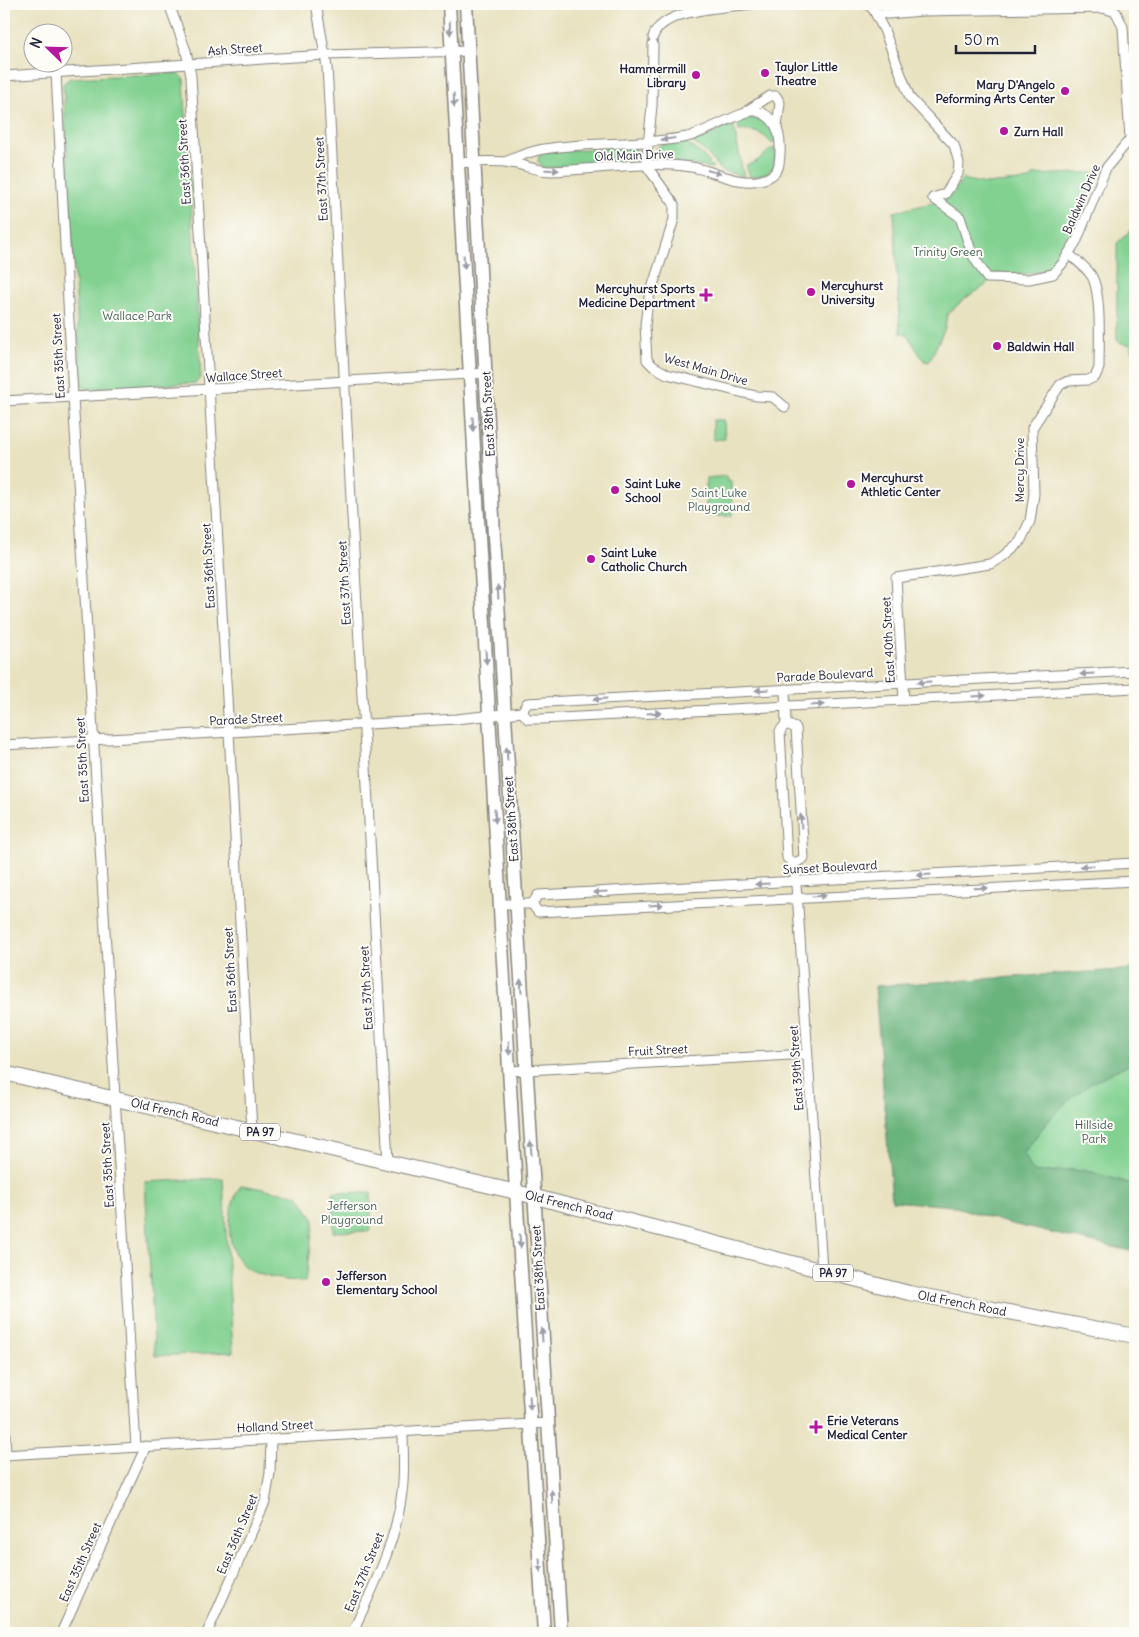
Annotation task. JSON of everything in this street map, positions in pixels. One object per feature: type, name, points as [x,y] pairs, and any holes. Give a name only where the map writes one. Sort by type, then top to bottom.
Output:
[{"type":"main road","name":"East 38th Street","points":[[449,4],[516,1192],[544,1633]]},
{"type":"main road","name":"East 38th Street","points":[[466,4],[467,51],[516,904],[561,1633]]},
{"type":"main road","name":"Old French Road","points":[[4,1073],[516,1192],[938,1299],[1135,1336]]},
{"type":"street","name":"East 36th Street","points":[[169,4],[190,64],[252,1130]]},
{"type":"street","name":"East 37th Street","points":[[316,4],[326,55],[388,1162]]},
{"type":"street","points":[[646,165],[652,106],[653,41],[663,22],[676,16],[751,4]]},
{"type":"street","points":[[870,6],[888,14],[922,11],[1103,6]]},
{"type":"street","name":"Baldwin Drive","points":[[870,6],[884,30],[910,98],[954,145],[959,163],[958,174],[945,194],[933,198],[960,217],[972,254],[987,278],[992,280],[1044,278],[1052,274],[1068,254],[1085,224],[1106,168],[1130,139],[1123,27],[1116,12],[1103,6]]},
{"type":"street","name":"Ash Street","points":[[4,76],[326,55],[467,51]]},
{"type":"street","name":"East 35th Street","points":[[56,73],[73,398],[136,1447]]},
{"type":"street","name":"Old Main Drive","points":[[458,163],[504,162],[549,171],[646,165],[691,167],[732,178],[760,180],[774,174],[778,168],[780,142],[777,127],[780,103],[776,96],[765,98],[748,110],[710,130],[688,136],[542,149],[504,162]]},
{"type":"street","points":[[748,110],[764,114],[772,119],[777,127]]},
{"type":"street","name":"West Main Drive","points":[[646,165],[674,204],[674,219],[648,303],[645,325],[647,360],[652,366],[667,374],[756,396],[773,398],[785,407]]},
{"type":"street","name":"Mercy Drive","points":[[896,578],[990,564],[1020,542],[1030,522],[1034,494],[1032,428],[1060,385],[1068,381],[1088,380],[1095,377],[1099,368],[1098,306],[1094,280],[1091,274],[1068,254]]},
{"type":"street","name":"Wallace Street","points":[[4,401],[486,373]]},
{"type":"street","name":"East 40th Street","points":[[896,578],[904,700]]},
{"type":"street","name":"Parade Boulevard","points":[[522,712],[527,703],[1135,671]]},
{"type":"street","name":"Parade Boulevard","points":[[522,712],[528,719],[534,719],[1135,688]]},
{"type":"street","name":"East 39th Street","points":[[785,689],[786,724],[780,731],[787,858],[794,864],[797,898],[822,1270]]},
{"type":"street","name":"Parade Boulevard","points":[[490,715],[522,712]]},
{"type":"street","name":"Parade Street","points":[[4,745],[490,715]]},
{"type":"street","name":"East 39th Street","points":[[786,724],[796,728],[804,858],[794,864]]},
{"type":"street","name":"Sunset Boulevard","points":[[532,904],[538,895],[1135,863]]},
{"type":"street","name":"Sunset Boulevard","points":[[532,904],[538,912],[1135,880]]},
{"type":"street","name":"Sunset Boulevard","points":[[501,904],[532,904]]},
{"type":"street","name":"Fruit Street","points":[[510,1071],[807,1054]]},
{"type":"street","points":[[4,1414],[5,1456]]},
{"type":"street","name":"Holland Street","points":[[5,1456],[548,1423]]},
{"type":"street","name":"East 37th Street","points":[[352,1633],[382,1568],[394,1534],[402,1490],[403,1431]]},
{"type":"street","name":"East 36th Street","points":[[207,1633],[265,1502],[270,1473],[271,1439]]},
{"type":"street","name":"East 35th Street","points":[[61,1633],[146,1446]]},
{"type":"green space","name":"Wallace Park","points":[[178,73],[184,79],[201,378],[196,383],[85,389],[81,383],[63,84],[70,78]]},
{"type":"green space","points":[[749,118],[765,122],[773,132],[775,143],[771,143],[757,132],[739,131],[738,122]]},
{"type":"green space","points":[[733,123],[744,177],[720,170],[707,153],[691,141],[713,134]]},
{"type":"green space","points":[[683,141],[703,155],[713,168],[663,161],[656,157],[656,148],[663,144]]},
{"type":"green space","points":[[631,146],[638,151],[637,159],[634,161],[543,168],[538,161],[539,156],[546,152]]},
{"type":"green space","points":[[775,148],[774,162],[771,170],[767,173],[750,177],[746,165],[760,159]]},
{"type":"green space","name":"Trinity Green","points":[[1099,172],[1088,205],[1063,255],[1057,262],[1042,271],[1032,273],[1013,275],[995,273],[985,286],[964,299],[947,315],[945,328],[929,362],[924,361],[906,333],[900,333],[894,212],[945,200],[952,195],[962,179],[985,184],[1030,180],[1034,175]]},
{"type":"green space","points":[[1135,227],[1135,351],[1131,350],[1131,345],[1121,343],[1117,339],[1117,243]]},
{"type":"green space","points":[[713,420],[724,420],[725,439],[713,440]]},
{"type":"green space","name":"Saint Luke Playground","points":[[726,476],[727,481],[731,481],[732,516],[706,516],[706,478]]},
{"type":"green space","points":[[1135,969],[1135,1056],[1131,1064],[1098,1079],[1070,1100],[1057,1111],[1024,1153],[1029,1167],[1036,1173],[1069,1170],[1088,1171],[1135,1185],[1135,1252],[1007,1223],[953,1206],[892,1201],[875,986]]},
{"type":"green space","name":"Hillside Park","points":[[1135,1056],[1135,1185],[1088,1171],[1069,1170],[1036,1173],[1029,1167],[1024,1153],[1058,1111],[1070,1099],[1098,1079],[1131,1064]]},
{"type":"green space","points":[[223,1178],[233,1352],[155,1356],[145,1182]]},
{"type":"green space","points":[[241,1185],[298,1195],[314,1220],[305,1282],[257,1274],[245,1267],[238,1259],[230,1239],[230,1216],[236,1194]]},
{"type":"green space","name":"Jefferson Playground","points":[[333,1192],[371,1193],[371,1231],[333,1232]]},
{"type":"place","name":"Taylor Little Theatre","points":[[765,73]]},
{"type":"place","name":"Hammermill Library","points":[[696,75]]},
{"type":"place","name":"Mary D'Angelo Peforming Arts Center","points":[[1065,91]]},
{"type":"place","name":"Zurn Hall","points":[[1004,131]]},
{"type":"place","name":"Mercyhurst University","points":[[811,292]]},
{"type":"place","name":"Mercyhurst Sports Medicine Department","points":[[706,295]]},
{"type":"place","name":"Baldwin Hall","points":[[997,346]]},
{"type":"place","name":"Mercyhurst Athletic Center","points":[[851,484]]},
{"type":"place","name":"Saint Luke School","points":[[615,490]]},
{"type":"place","name":"Saint Luke Catholic Church","points":[[591,559]]},
{"type":"place","name":"Jefferson Elementary School","points":[[326,1282]]},
{"type":"place","name":"Erie Veterans Medical Center","points":[[816,1427]]}]
